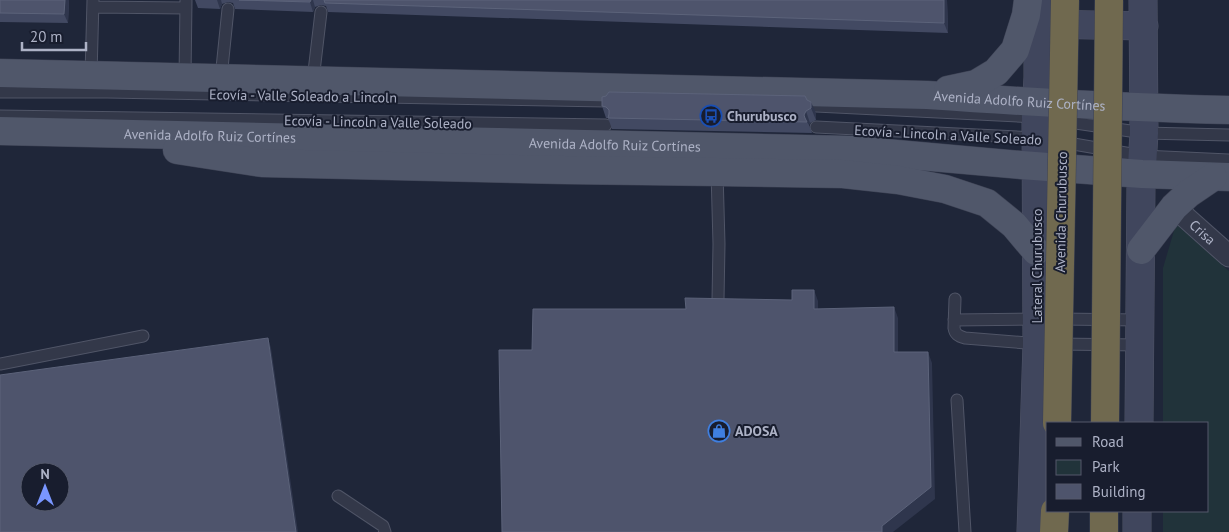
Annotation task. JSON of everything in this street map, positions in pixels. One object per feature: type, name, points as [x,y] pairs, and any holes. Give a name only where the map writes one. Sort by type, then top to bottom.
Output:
[{"type":"highway","name":"Avenida Churubusco","points":[[1056,422],[1065,0]]},
{"type":"highway","points":[[1105,422],[1109,0]]},
{"type":"highway","points":[[1054,532],[1055,512]]},
{"type":"highway","points":[[1104,512],[1104,532]]},
{"type":"main road","points":[[927,95],[976,84],[996,72],[1015,50],[1026,15],[1035,8]]},
{"type":"main road","name":"Avenida Adolfo Ruiz Cortínes","points":[[0,72],[927,95],[1044,125],[1143,142],[1224,171]]},
{"type":"main road","name":"Avenida Adolfo Ruiz Cortínes","points":[[0,131],[852,150],[1036,165],[1143,142],[1166,109],[1229,110]]},
{"type":"main road","points":[[62,133],[262,163],[843,174],[898,180],[945,189],[987,203],[1014,225],[1036,251]]},
{"type":"main road","points":[[1141,250],[1174,207],[1188,194],[1224,171]]},
{"type":"street","points":[[1035,8],[1144,13],[1139,422]]},
{"type":"street","name":"Lateral Churubusco","points":[[1031,532],[1037,332],[1036,165],[1044,125],[1035,8]]},
{"type":"street","name":"Crisa","points":[[1174,207],[1229,256]]},
{"type":"street","points":[[1137,512],[1137,532]]},
{"type":"lane","points":[[91,75],[93,3],[186,4],[185,77]]},
{"type":"lane","points":[[221,78],[228,9]]},
{"type":"lane","points":[[313,80],[321,12]]},
{"type":"lane","name":"Ecovía - Valle Soleado a Lincoln","points":[[0,92],[117,92],[606,101]]},
{"type":"lane","points":[[816,106],[1044,125]]},
{"type":"lane","name":"Ecovía - Lincoln a Valle Soleado","points":[[0,116],[606,125]]},
{"type":"lane","name":"Ecovía - Lincoln a Valle Soleado","points":[[816,128],[1044,125],[1143,142]]},
{"type":"lane","points":[[1143,142],[1229,135]]},
{"type":"lane","points":[[717,172],[718,300]]},
{"type":"lane","points":[[955,299],[955,332],[958,336],[965,338],[1037,332],[1140,332]]},
{"type":"lane","points":[[954,320],[1037,332],[1140,332]]},
{"type":"lane","points":[[0,364],[143,336]]},
{"type":"lane","points":[[957,400],[965,532]]},
{"type":"lane","points":[[338,496],[383,526],[385,532]]},
{"type":"green space","points":[[1176,224],[1229,271],[1229,532],[1163,532],[1163,512],[1209,512],[1209,422],[1163,422],[1163,268]]},
{"type":"building","points":[[0,0],[65,0],[64,14],[0,13]]},
{"type":"building","points":[[239,0],[311,0],[310,2]]},
{"type":"building","points":[[324,0],[944,0],[944,23],[325,3]]},
{"type":"building","points":[[609,92],[805,96],[811,102],[811,108],[804,115],[807,122],[608,118],[609,110],[602,106],[602,97],[606,96]]},
{"type":"building","name":"ADOSA","points":[[792,290],[814,290],[814,309],[894,307],[894,352],[928,352],[931,487],[882,526],[882,532],[502,532],[499,350],[532,350],[533,309],[686,309],[685,298],[792,300]]},
{"type":"building","points":[[268,338],[296,532],[0,532],[0,375]]},
{"type":"place","name":"Churubusco","points":[[711,116]]},
{"type":"place","name":"ADOSA","points":[[719,431]]}]
